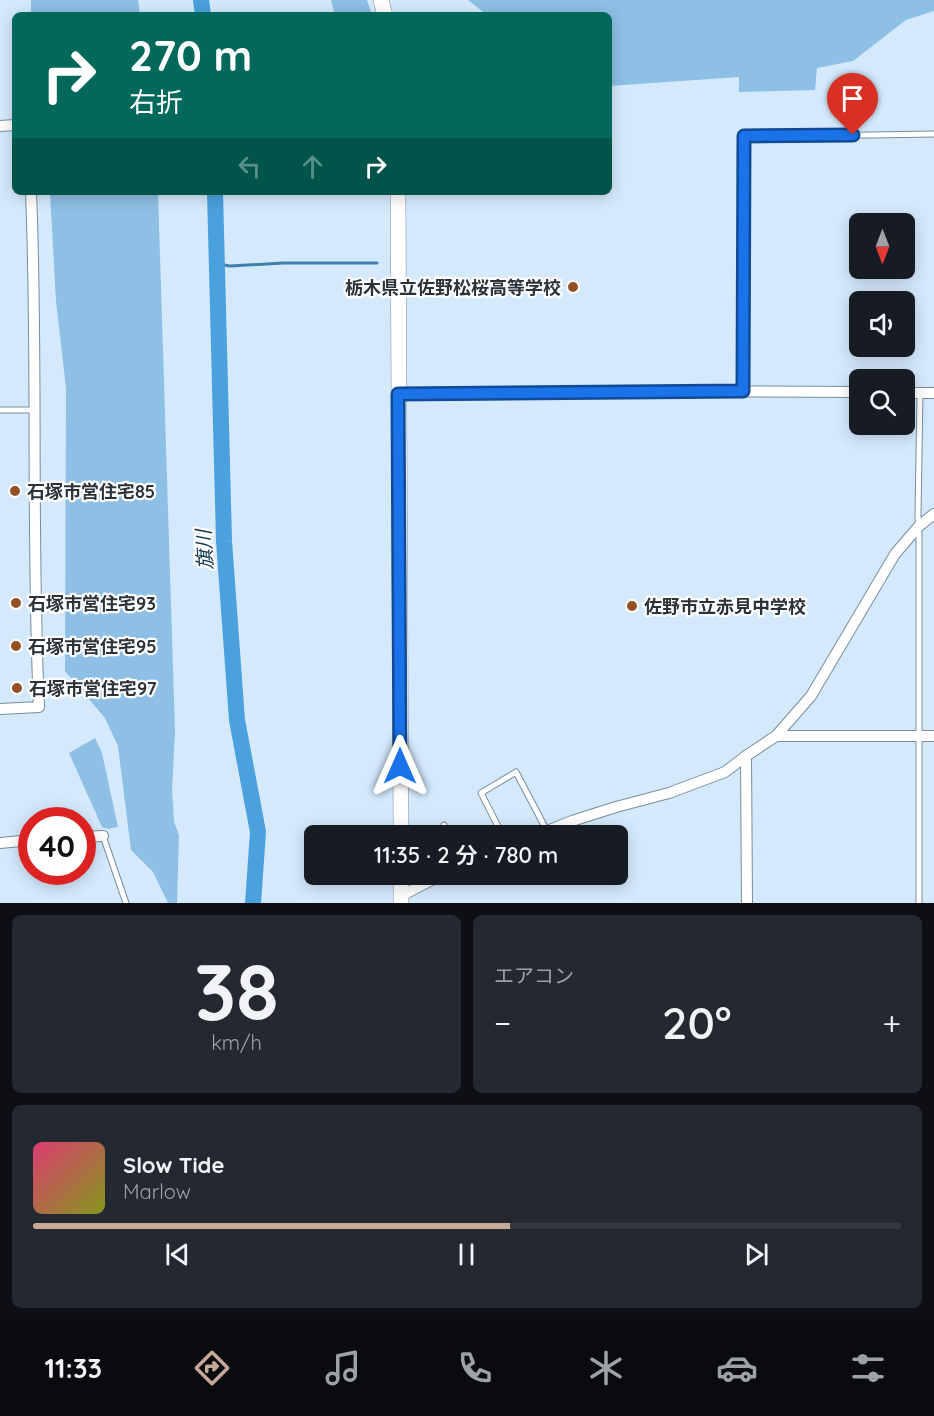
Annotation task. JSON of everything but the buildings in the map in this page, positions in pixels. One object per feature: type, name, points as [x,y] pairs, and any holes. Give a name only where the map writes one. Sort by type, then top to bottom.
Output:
[{"type":"street","points":[[0,709],[39,707],[34,524],[34,259],[31,195]]},
{"type":"street","points":[[398,195],[401,825]]},
{"type":"street","points":[[398,394],[849,392]]},
{"type":"street","points":[[915,393],[934,393]]},
{"type":"street","points":[[564,825],[616,807],[669,793],[725,772],[776,736],[811,696],[896,554],[918,526],[934,514]]},
{"type":"street","points":[[776,736],[934,736]]},
{"type":"street","points":[[746,756],[747,903]]},
{"type":"street","points":[[96,836],[103,836]]},
{"type":"street","points":[[0,843],[18,841]]},
{"type":"street","points":[[401,900],[425,885]]},
{"type":"lane","points":[[743,391],[744,136],[934,134]]},
{"type":"lane","points":[[919,903],[920,393]]},
{"type":"lane","points":[[0,410],[34,410]]},
{"type":"lane","points":[[497,825],[481,793],[516,772],[543,825]]},
{"type":"lane","points":[[103,836],[126,903]]},
{"type":"shaded area","points":[[31,0],[138,0],[140,12],[31,12]]},
{"type":"shaded area","points":[[331,0],[367,0],[371,12],[334,12]]},
{"type":"shaded area","points":[[468,0],[934,0],[934,11],[906,20],[853,61],[817,68],[815,90],[739,92],[739,77],[612,86],[612,12],[483,12]]},
{"type":"shaded area","points":[[50,195],[158,195],[175,732],[172,790],[174,822],[179,835],[177,903],[168,903],[153,872],[131,850],[118,746],[105,718],[65,671],[66,388],[56,301]]},
{"type":"shaded area","points":[[95,738],[102,753],[118,827],[108,829],[102,827],[96,814],[96,807],[93,807],[69,753]]},
{"type":"waterway","name":"旗川","points":[[201,0],[203,12]]},
{"type":"waterway","name":"旗川","points":[[215,195],[224,541],[237,720],[258,832],[253,903]]},
{"type":"waterway","points":[[218,264],[230,266],[283,263],[377,263]]},
{"type":"place","name":"栃木県立佐野松桜高等学校","points":[[573,287]]},
{"type":"place","name":"石塚市営住宅85","points":[[15,491]]},
{"type":"place","name":"石塚市営住宅93","points":[[16,603]]},
{"type":"place","name":"佐野市立赤見中学校","points":[[632,606]]},
{"type":"place","name":"石塚市営住宅95","points":[[16,646]]},
{"type":"place","name":"石塚市営住宅97","points":[[17,688]]},
{"type":"route","points":[[400,766],[398,394],[743,391],[744,136],[853,135]]}]
